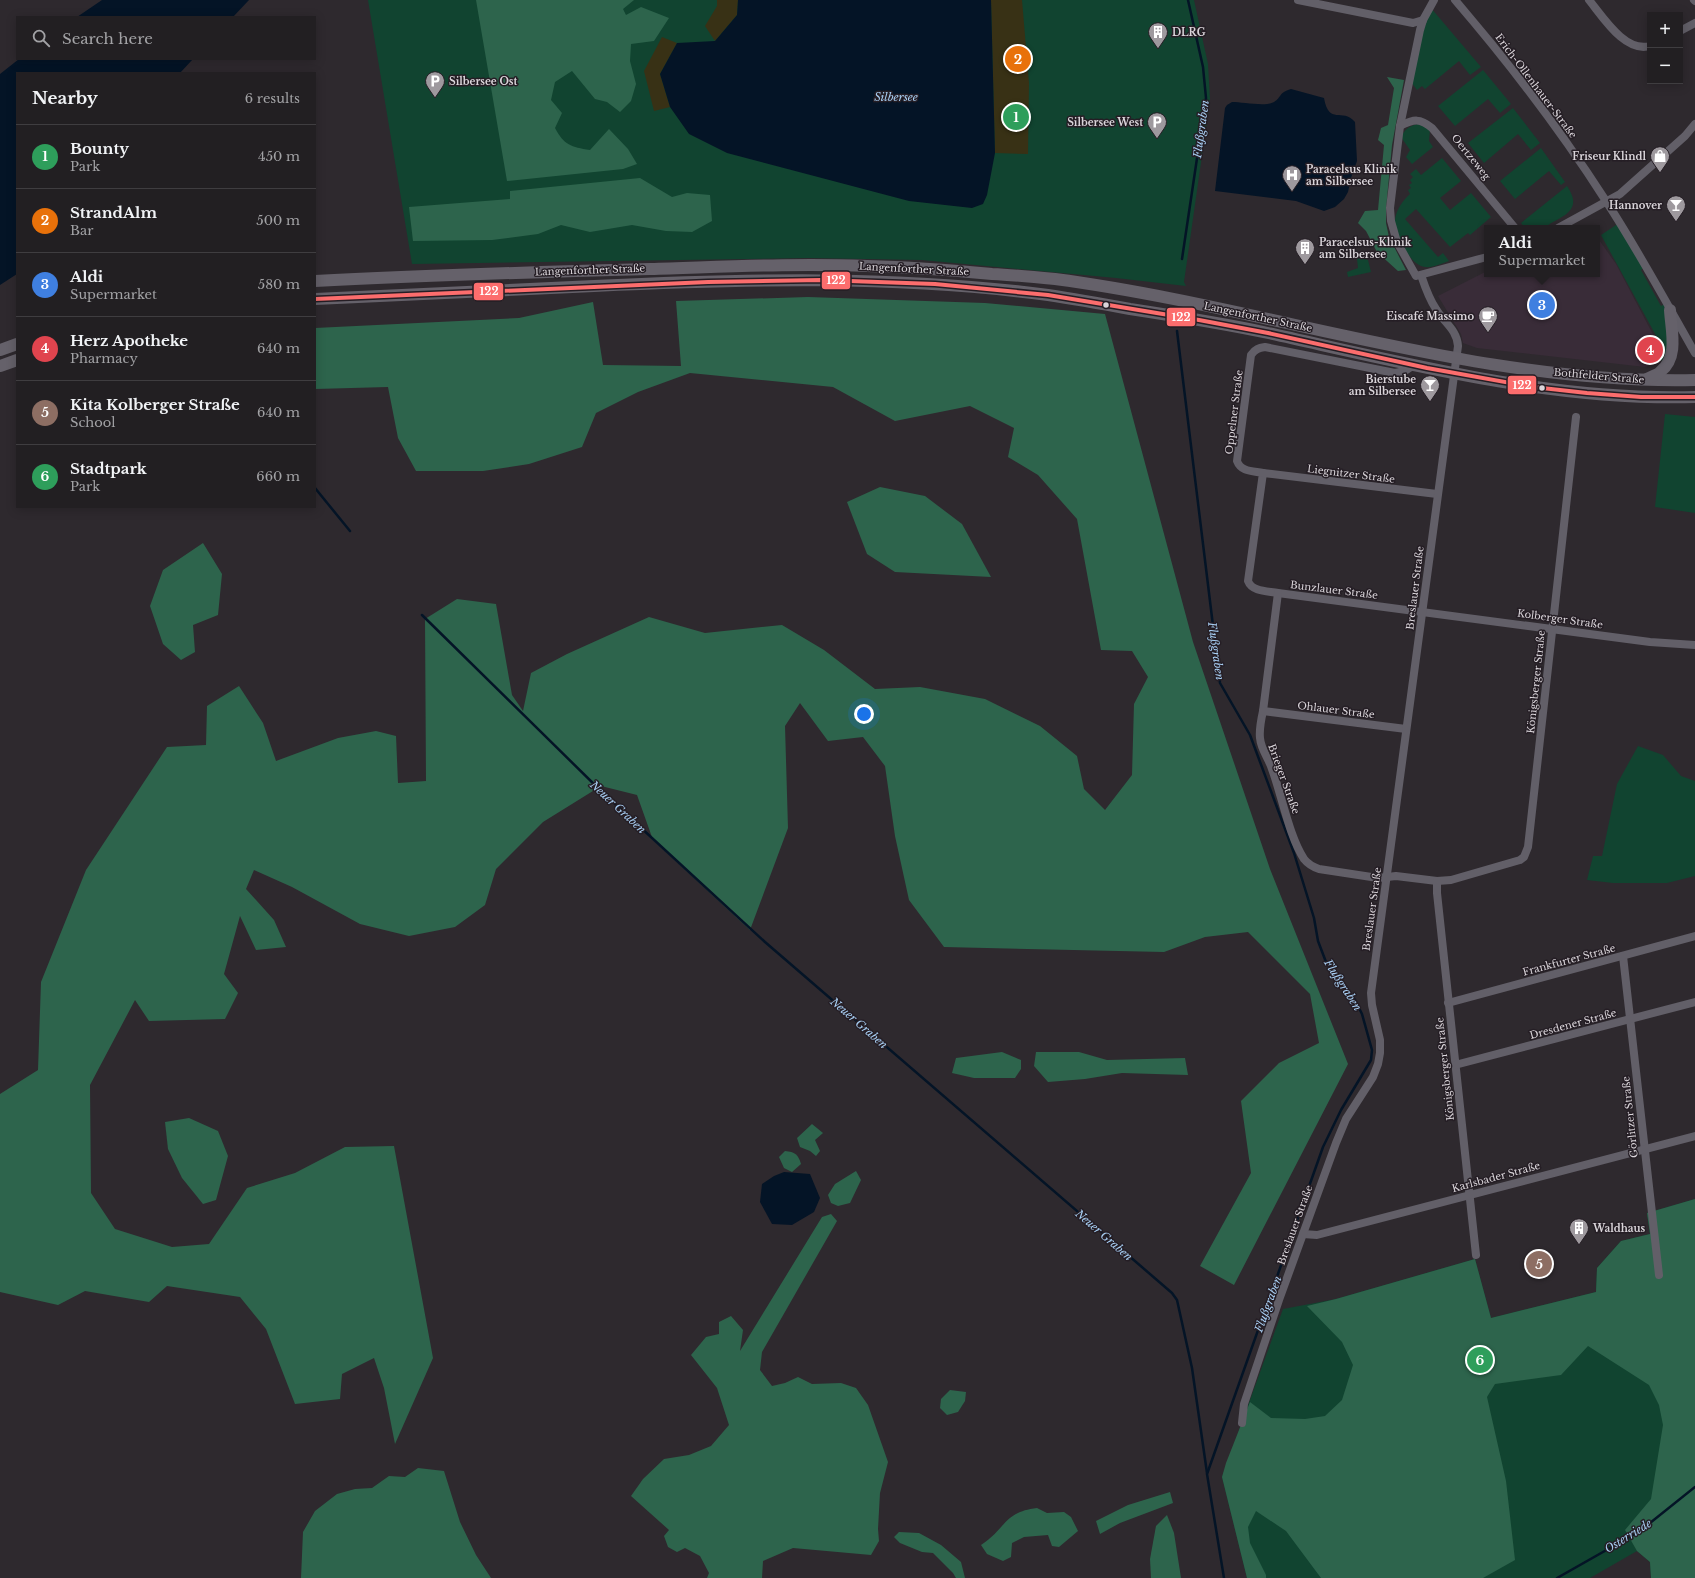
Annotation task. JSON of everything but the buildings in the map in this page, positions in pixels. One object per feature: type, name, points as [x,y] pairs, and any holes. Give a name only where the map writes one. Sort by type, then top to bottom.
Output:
[{"type":"main road","name":"Langenforther Straße","points":[[316,281],[408,276],[732,266],[815,265],[920,268],[1050,279],[1084,284],[1187,302],[1457,358]]},
{"type":"main road","name":"Langenforther Straße","points":[[316,299],[750,280],[920,282],[1049,295],[1166,314],[1262,332],[1454,374]]},
{"type":"main road","points":[[1644,380],[1661,372],[1671,357],[1673,349],[1670,310]]},
{"type":"main road","points":[[0,350],[16,344]]},
{"type":"main road","name":"Bothfelder Straße","points":[[1457,358],[1483,363],[1571,374],[1644,380],[1695,380]]},
{"type":"main road","points":[[0,366],[16,360]]},
{"type":"main road","name":"Bothfelder Straße","points":[[1454,374],[1572,392],[1644,397],[1695,397]]},
{"type":"street","points":[[1298,0],[1413,23],[1423,20]]},
{"type":"street","points":[[1434,0],[1423,20],[1409,79],[1400,126],[1390,208],[1391,221],[1396,242],[1419,276],[1436,311],[1451,328],[1458,339],[1454,374]]},
{"type":"street","name":"Erich-Ollenhauer-Straße","points":[[1455,0],[1526,87],[1562,135],[1607,202],[1695,353]]},
{"type":"street","points":[[1589,0],[1623,39],[1638,47],[1647,46]]},
{"type":"street","points":[[1683,29],[1695,23]]},
{"type":"street","name":"Oertzeweg","points":[[1400,126],[1413,120],[1424,122],[1432,128],[1513,225]]},
{"type":"street","points":[[1564,225],[1607,202],[1630,186],[1693,130]]},
{"type":"street","points":[[1419,276],[1484,258]]},
{"type":"street","name":"Oppelner Straße","points":[[1263,473],[1244,469],[1239,466],[1238,461],[1251,355],[1257,348],[1266,346],[1395,373],[1405,371],[1414,366]]},
{"type":"street","name":"Breslauer Straße","points":[[1242,1423],[1244,1404],[1302,1234],[1336,1142],[1346,1119],[1373,1077],[1378,1064],[1380,1040],[1372,1005],[1371,993],[1454,374]]},
{"type":"street","name":"Königsberger Straße","points":[[1387,878],[1396,876],[1437,881],[1451,880],[1520,860],[1524,856],[1528,847],[1576,417]]},
{"type":"street","name":"Liegnitzer Straße","points":[[1263,473],[1437,494]]},
{"type":"street","name":"Bunzlauer Straße","points":[[1263,473],[1248,581],[1254,589],[1422,611]]},
{"type":"street","name":"Brieger Straße","points":[[1278,593],[1260,727],[1262,747],[1272,768],[1294,838],[1304,858],[1311,866],[1319,869],[1387,878]]},
{"type":"street","name":"Kolberger Straße","points":[[1422,611],[1650,642],[1695,645]]},
{"type":"street","name":"Ohlauer Straße","points":[[1263,711],[1406,729]]},
{"type":"street","name":"Königsberger Straße","points":[[1437,881],[1448,1003],[1476,1255]]},
{"type":"street","name":"Frankfurter Straße","points":[[1448,1003],[1695,936]]},
{"type":"street","name":"Görlitzer Straße","points":[[1623,956],[1659,1275]]},
{"type":"street","name":"Dresdener Straße","points":[[1455,1065],[1695,1002]]},
{"type":"street","name":"Karlsbader Straße","points":[[1302,1234],[1317,1235],[1695,1136]]},
{"type":"shaded area","points":[[1600,241],[1616,264],[1658,344],[1660,352],[1653,364],[1645,367],[1477,348],[1463,343],[1461,334],[1438,296],[1484,273],[1484,277],[1600,277]]},
{"type":"green space","points":[[368,0],[1194,0],[1208,64],[1210,99],[1184,282],[1186,286],[922,260],[808,258],[412,264]]},
{"type":"green space","points":[[476,0],[634,0],[623,9],[626,15],[641,7],[669,18],[654,41],[631,44],[630,61],[636,84],[631,101],[620,112],[607,102],[595,99],[572,71],[555,82],[551,100],[562,113],[555,128],[565,142],[578,148],[590,150],[609,129],[628,149],[637,164],[623,169],[507,181]]},
{"type":"green space","points":[[1431,8],[1481,67],[1470,75],[1459,61],[1425,89],[1422,86],[1417,90],[1411,82],[1421,38]]},
{"type":"green space","points":[[1483,70],[1511,104],[1500,113],[1488,99],[1455,126],[1438,106]]},
{"type":"green space","points":[[1387,77],[1404,80],[1392,145],[1386,209],[1386,223],[1389,237],[1406,270],[1398,271],[1377,252],[1366,231],[1358,223],[1365,211],[1378,210],[1384,145],[1378,140],[1381,128],[1388,125],[1394,88]]},
{"type":"green space","points":[[1513,108],[1540,143],[1531,150],[1518,134],[1484,163],[1468,143]]},
{"type":"green space","points":[[1418,124],[1430,129],[1429,141],[1433,147],[1412,164],[1406,157],[1410,150],[1401,137],[1408,128]]},
{"type":"green space","points":[[1541,148],[1565,182],[1561,185],[1549,171],[1515,199],[1500,181]]},
{"type":"green space","points":[[1442,158],[1461,181],[1440,198],[1450,210],[1471,193],[1491,217],[1470,235],[1468,233],[1450,247],[1416,209],[1405,219],[1438,257],[1443,253],[1449,261],[1434,266],[1425,267],[1414,261],[1404,248],[1397,233],[1395,220],[1400,206],[1410,194],[1408,190],[1411,188],[1409,185],[1412,183],[1410,180],[1413,177],[1410,174],[1416,169],[1421,175]]},
{"type":"green space","points":[[640,178],[672,197],[687,193],[710,195],[712,221],[692,232],[666,231],[632,225],[590,232],[561,225],[538,234],[492,240],[413,241],[409,207],[510,199],[510,191]]},
{"type":"green space","points":[[1567,186],[1573,198],[1570,211],[1549,225],[1523,225],[1521,223]]},
{"type":"green space","points":[[1619,223],[1645,267],[1641,270],[1661,306],[1666,303],[1668,364],[1661,360],[1662,352],[1660,343],[1601,235]]},
{"type":"green space","points":[[1356,250],[1368,260],[1371,272],[1348,277],[1347,272],[1358,268]]},
{"type":"green space","points":[[808,297],[985,303],[1105,314],[1193,642],[1270,869],[1348,1064],[1234,1285],[1200,1266],[1251,1173],[1241,1101],[1279,1063],[1319,1043],[1310,994],[1248,932],[1205,937],[1164,952],[944,947],[909,900],[895,836],[885,766],[863,737],[828,741],[800,703],[785,726],[788,828],[750,930],[653,840],[637,795],[601,786],[543,822],[496,869],[485,905],[455,927],[409,936],[360,924],[292,887],[254,870],[246,889],[274,920],[286,947],[256,950],[240,916],[224,974],[238,993],[225,1019],[149,1021],[135,1000],[90,1085],[91,1193],[115,1229],[172,1247],[209,1244],[247,1188],[295,1173],[345,1147],[394,1146],[433,1358],[395,1444],[384,1388],[374,1358],[342,1374],[340,1399],[295,1404],[266,1329],[240,1297],[167,1286],[149,1302],[85,1291],[58,1305],[0,1292],[0,1094],[38,1070],[41,982],[86,870],[167,747],[206,745],[207,706],[239,686],[263,723],[276,761],[338,738],[376,731],[396,736],[398,783],[426,781],[425,619],[457,599],[496,604],[512,695],[523,711],[531,673],[567,654],[649,617],[705,633],[782,625],[824,650],[875,689],[920,687],[985,699],[1040,726],[1077,756],[1084,789],[1105,810],[1132,775],[1134,704],[1148,677],[1132,651],[1101,650],[1077,519],[1038,475],[1008,457],[1014,428],[970,406],[895,421],[833,387],[690,373],[638,392],[596,413],[582,447],[529,464],[483,471],[416,471],[398,438],[388,387],[316,389],[316,328],[519,318],[593,302],[603,365],[681,366],[676,301]]},
{"type":"green space","points":[[1665,414],[1695,417],[1695,513],[1655,507]]},
{"type":"green space","points":[[880,487],[925,496],[962,524],[991,577],[895,572],[867,554],[847,502]]},
{"type":"green space","points":[[203,543],[222,574],[218,615],[193,625],[195,652],[181,660],[163,644],[150,606],[163,570]]},
{"type":"green space","points":[[1638,746],[1663,755],[1681,776],[1695,781],[1695,876],[1667,883],[1613,883],[1587,880],[1593,856],[1602,856],[1617,784]]},
{"type":"green space","points":[[1002,1052],[1021,1060],[1021,1069],[1015,1078],[974,1078],[952,1073],[956,1058]]},
{"type":"green space","points":[[1036,1052],[1079,1052],[1107,1060],[1185,1058],[1188,1075],[1122,1073],[1085,1079],[1048,1082],[1034,1066]]},
{"type":"green space","points":[[189,1118],[218,1131],[228,1156],[216,1200],[203,1204],[182,1178],[168,1149],[165,1122]]},
{"type":"green space","points":[[812,1124],[823,1133],[815,1140],[820,1151],[816,1156],[810,1151],[800,1147],[797,1138]]},
{"type":"green space","points":[[785,1151],[796,1154],[801,1164],[792,1172],[784,1168],[779,1157]]},
{"type":"green space","points":[[856,1171],[861,1180],[850,1203],[838,1206],[831,1203],[828,1195],[835,1184]]},
{"type":"green space","points":[[1695,1199],[1695,1578],[1651,1578],[1650,1562],[1637,1551],[1590,1578],[1247,1578],[1222,1477],[1283,1309],[1336,1299],[1475,1259],[1491,1318],[1596,1292],[1597,1268],[1621,1241],[1650,1234],[1647,1213]]},
{"type":"green space","points":[[1695,1199],[1695,1578],[1651,1578],[1650,1562],[1637,1551],[1625,1530],[1651,1499],[1663,1425],[1659,1405],[1649,1385],[1588,1346],[1561,1375],[1495,1384],[1487,1397],[1506,1481],[1515,1560],[1483,1578],[1321,1578],[1286,1531],[1256,1511],[1248,1527],[1250,1543],[1266,1575],[1266,1578],[1247,1578],[1222,1477],[1250,1402],[1271,1418],[1305,1419],[1325,1416],[1342,1400],[1353,1365],[1342,1342],[1307,1306],[1475,1259],[1491,1318],[1596,1292],[1597,1268],[1621,1241],[1650,1234],[1647,1213]]},
{"type":"green space","points":[[831,1214],[837,1221],[762,1352],[760,1370],[772,1386],[785,1383],[798,1377],[812,1384],[841,1383],[856,1388],[868,1405],[888,1462],[880,1493],[878,1529],[879,1541],[871,1555],[793,1548],[763,1561],[762,1578],[707,1578],[709,1573],[700,1556],[685,1548],[677,1552],[668,1547],[664,1536],[669,1530],[631,1496],[643,1479],[664,1459],[689,1455],[711,1446],[729,1425],[717,1388],[691,1355],[706,1337],[719,1334],[719,1322],[731,1316],[743,1330],[740,1351],[822,1217]]},
{"type":"green space","points":[[950,1390],[966,1392],[965,1401],[958,1412],[947,1415],[940,1408],[941,1399]]},
{"type":"green space","points":[[418,1468],[444,1471],[460,1522],[476,1555],[491,1578],[301,1578],[303,1532],[315,1511],[337,1494],[355,1489],[372,1488],[389,1476],[405,1477]]},
{"type":"green space","points":[[1170,1492],[1173,1503],[1120,1523],[1100,1534],[1096,1521],[1128,1505]]},
{"type":"green space","points":[[1037,1508],[1047,1513],[1064,1512],[1071,1517],[1078,1531],[1059,1547],[1052,1546],[1048,1535],[1024,1537],[1012,1543],[1011,1557],[1003,1561],[987,1554],[981,1545],[996,1533],[1011,1517],[1017,1513]]},
{"type":"green space","points":[[1167,1515],[1174,1533],[1181,1578],[1151,1578],[1150,1559],[1156,1526]]},
{"type":"green space","points":[[899,1532],[919,1533],[941,1545],[961,1562],[965,1578],[956,1578],[933,1553],[922,1552],[900,1543],[894,1537]]},
{"type":"sand","points":[[717,0],[738,0],[737,15],[715,41],[705,26],[717,6]]},
{"type":"sand","points":[[991,0],[1022,0],[1029,83],[1028,154],[995,153]]},
{"type":"sand","points":[[662,37],[677,43],[660,74],[670,107],[654,111],[644,71]]},
{"type":"water","points":[[102,0],[249,0],[234,16],[78,16]]},
{"type":"water","name":"Silbersee","points":[[738,0],[991,0],[995,153],[987,195],[983,204],[972,208],[909,201],[727,153],[689,134],[670,107],[660,74],[677,43],[715,41],[737,15]]},
{"type":"water","points":[[18,60],[192,60],[181,72],[16,72],[16,275],[0,285],[0,74]]},
{"type":"water","points":[[1291,89],[1324,98],[1329,111],[1336,115],[1350,118],[1355,122],[1357,161],[1348,192],[1344,199],[1335,207],[1324,211],[1296,201],[1215,191],[1225,108],[1227,105],[1232,102],[1265,104],[1274,102],[1284,92]]},
{"type":"water","points":[[784,1172],[810,1174],[820,1198],[814,1212],[792,1225],[772,1224],[760,1202],[762,1184],[774,1176]]},
{"type":"waterway","name":"Flußgraben","points":[[1182,259],[1206,98],[1203,67],[1188,0]]},
{"type":"waterway","name":"Flußgraben","points":[[1177,331],[1220,683],[1250,735],[1294,853],[1314,918],[1318,941],[1326,962],[1355,1000],[1362,1014],[1372,1050],[1371,1060],[1341,1110],[1323,1147],[1207,1474],[1224,1578]]},
{"type":"waterway","name":"Neuer Graben","points":[[316,489],[350,531]]},
{"type":"waterway","name":"Neuer Graben","points":[[422,615],[601,791],[765,942],[1172,1293],[1177,1300],[1192,1368],[1207,1473]]},
{"type":"waterway","name":"Osterriede","points":[[1557,1578],[1640,1531],[1695,1487]]},
{"type":"transit line","name":"122","points":[[316,299],[708,282],[821,280],[935,284],[1048,295],[1199,320],[1268,333],[1427,368],[1533,387],[1641,397],[1695,397]]},
{"type":"place","name":"DLRG","points":[[1158,49]]},
{"type":"place","name":"StrandAlm","points":[[1018,59]]},
{"type":"place","name":"Silbersee Ost","points":[[435,98]]},
{"type":"place","name":"Bounty","points":[[1016,117]]},
{"type":"place","name":"Silbersee West","points":[[1157,139]]},
{"type":"place","name":"Friseur Klindl","points":[[1660,173]]},
{"type":"place","name":"Paracelsus Klinik am Silbersee","points":[[1292,192]]},
{"type":"place","name":"Hannover","points":[[1676,222]]},
{"type":"place","name":"Paracelsus-Klinik am Silbersee","points":[[1305,265]]},
{"type":"place","name":"Aldi","points":[[1542,305]]},
{"type":"place","name":"Eiscafé Massimo","points":[[1488,333]]},
{"type":"place","name":"Herz Apotheke","points":[[1650,350]]},
{"type":"place","name":"Bierstube am Silbersee","points":[[1430,402]]},
{"type":"place","name":"Waldhaus","points":[[1579,1245]]},
{"type":"place","name":"Kita Kolberger Straße","points":[[1539,1264]]},
{"type":"place","name":"Stadtpark","points":[[1480,1360]]}]
